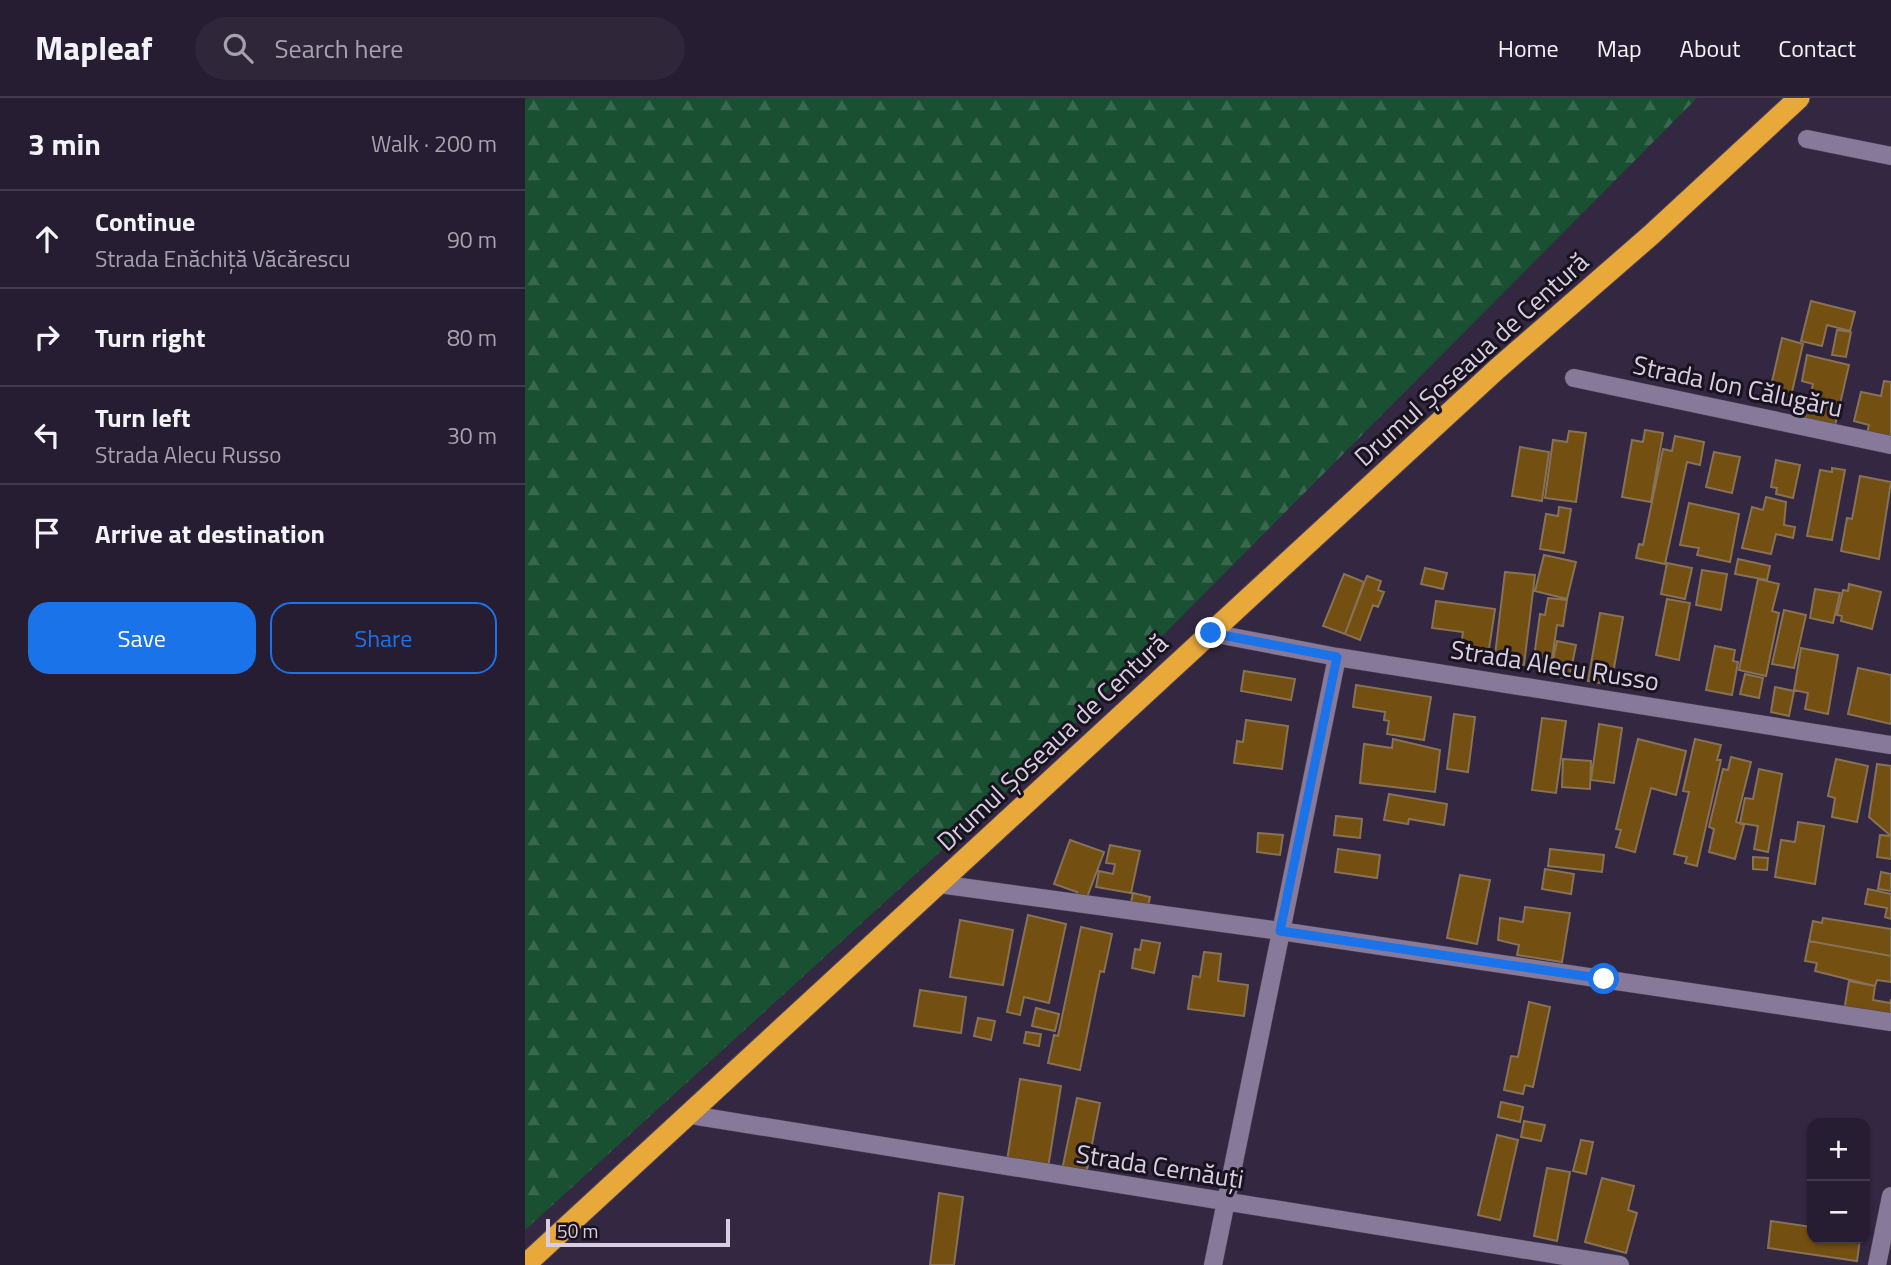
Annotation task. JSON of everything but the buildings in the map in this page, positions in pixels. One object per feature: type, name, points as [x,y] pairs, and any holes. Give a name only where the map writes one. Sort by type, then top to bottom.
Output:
[{"type":"highway","name":"Drumul Șoseaua de Centură","points":[[525,1265],[691,1115],[1497,369],[1651,235],[1799,98]]},
{"type":"street","points":[[1807,139],[1891,156]]},
{"type":"street","name":"Strada Ion Călugăru","points":[[1574,378],[1891,445]]},
{"type":"street","name":"Strada Alecu Russo","points":[[1211,633],[1337,657],[1891,745]]},
{"type":"street","points":[[1213,1265],[1337,657]]},
{"type":"street","points":[[939,884],[1280,931],[1891,1022]]},
{"type":"street","name":"Strada Cernăuți","points":[[691,1115],[1620,1265]]},
{"type":"street","points":[[1877,1265],[1891,1196]]},
{"type":"green space","points":[[525,98],[1697,98],[1021,778],[525,1230]]},
{"type":"route","points":[[1211,633],[1337,657],[1280,931],[1604,979]]}]
